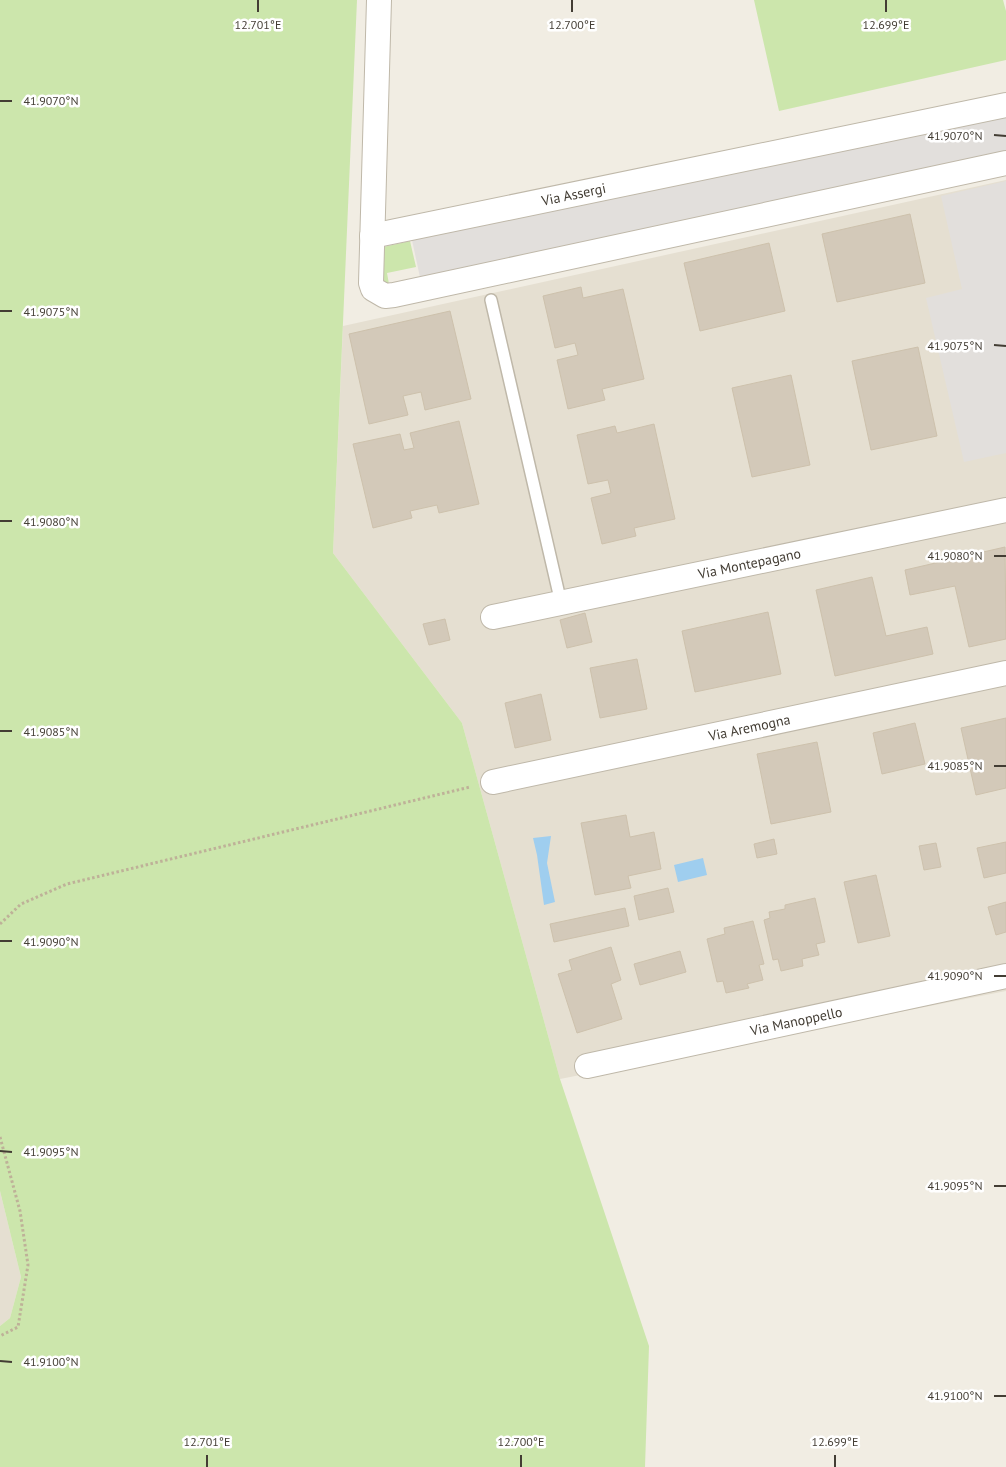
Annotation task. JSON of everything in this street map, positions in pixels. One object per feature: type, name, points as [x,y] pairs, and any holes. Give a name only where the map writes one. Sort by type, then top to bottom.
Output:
[{"type":"street","points":[[378,0],[371,282],[373,289],[385,296],[1006,163]]},
{"type":"street","name":"Via Assergi","points":[[372,236],[1006,105]]},
{"type":"street","name":"Via Montepagano","points":[[493,617],[1006,510]]},
{"type":"street","name":"Via Aremogna","points":[[493,782],[1006,673]]},
{"type":"street","name":"Via Manoppello","points":[[587,1066],[1006,976]]},
{"type":"lane","points":[[491,300],[561,603]]},
{"type":"path","points":[[0,924],[21,904],[67,884],[493,782]]},
{"type":"path","points":[[0,1138],[20,1212],[28,1265],[18,1326],[0,1336]]},
{"type":"shaded area","points":[[1006,113],[1006,172],[424,296],[412,240]]},
{"type":"shaded area","points":[[1006,180],[1006,991],[560,1079],[462,723],[333,553],[343,326]]},
{"type":"shaded area","points":[[1006,181],[1006,453],[964,462],[926,298],[962,289],[941,196]]},
{"type":"shaded area","points":[[0,1191],[21,1277],[10,1318],[0,1326]]},
{"type":"green space","points":[[0,0],[357,0],[333,553],[462,723],[560,1079],[649,1346],[645,1467],[0,1467],[0,1326],[10,1318],[21,1277],[0,1191]]},
{"type":"green space","points":[[754,0],[1003,0],[1006,11],[1006,60],[779,111]]},
{"type":"green space","points":[[410,241],[416,267],[387,273],[389,284],[375,287],[379,248]]},
{"type":"water","points":[[551,836],[547,863],[555,902],[544,905],[533,838]]},
{"type":"water","points":[[703,858],[707,875],[678,882],[674,865]]},
{"type":"building","points":[[910,214],[925,283],[837,302],[822,234]]},
{"type":"building","points":[[769,243],[785,311],[700,331],[684,263]]},
{"type":"building","points":[[581,287],[583,298],[623,289],[644,379],[602,389],[605,400],[568,409],[557,360],[578,355],[575,343],[555,348],[543,296]]},
{"type":"building","points":[[450,311],[471,399],[425,410],[421,392],[403,396],[408,415],[369,424],[349,334]]},
{"type":"building","points":[[918,347],[937,436],[871,450],[852,361]]},
{"type":"building","points":[[791,375],[810,465],[752,477],[732,388]]},
{"type":"building","points":[[459,421],[479,504],[439,513],[437,505],[410,511],[412,518],[373,528],[353,444],[400,434],[404,450],[414,448],[410,433]]},
{"type":"building","points":[[654,424],[675,519],[634,528],[636,536],[602,544],[591,498],[611,493],[608,480],[588,484],[577,435],[615,426],[617,433]]},
{"type":"building","points":[[1005,547],[1006,639],[969,647],[955,586],[910,595],[905,570]]},
{"type":"building","points":[[872,577],[886,636],[927,627],[933,654],[835,676],[816,590]]},
{"type":"building","points":[[768,612],[781,674],[695,692],[682,631]]},
{"type":"building","points":[[585,613],[592,642],[567,648],[560,620]]},
{"type":"building","points":[[445,619],[450,640],[429,645],[423,624]]},
{"type":"building","points":[[637,659],[647,709],[600,718],[590,668]]},
{"type":"building","points":[[541,694],[551,740],[515,748],[505,703]]},
{"type":"building","points":[[1006,718],[1006,788],[976,795],[961,728]]},
{"type":"building","points":[[915,723],[925,764],[882,774],[873,733]]},
{"type":"building","points":[[817,742],[831,812],[771,824],[757,754]]},
{"type":"building","points":[[626,815],[630,837],[654,832],[661,869],[628,876],[631,888],[595,895],[581,823]]},
{"type":"building","points":[[774,839],[777,854],[757,858],[754,844]]},
{"type":"building","points":[[1006,842],[1006,873],[984,878],[977,848]]},
{"type":"building","points":[[936,843],[941,867],[924,870],[919,846]]},
{"type":"building","points":[[876,875],[890,936],[858,943],[844,882]]},
{"type":"building","points":[[668,888],[674,912],[639,920],[634,896]]},
{"type":"building","points":[[815,898],[825,942],[816,944],[819,955],[802,959],[803,966],[781,971],[778,959],[773,960],[764,920],[770,918],[769,912],[785,909],[785,905]]},
{"type":"building","points":[[1006,902],[1006,932],[996,935],[988,907]]},
{"type":"building","points":[[625,908],[629,926],[554,942],[550,924]]},
{"type":"building","points":[[753,921],[764,964],[759,965],[763,980],[747,984],[749,988],[726,993],[723,981],[717,982],[707,939],[725,934],[724,928]]},
{"type":"building","points":[[611,947],[621,980],[611,984],[622,1019],[577,1033],[558,974],[572,970],[569,960]]},
{"type":"building","points":[[680,951],[686,972],[640,985],[634,964]]}]
